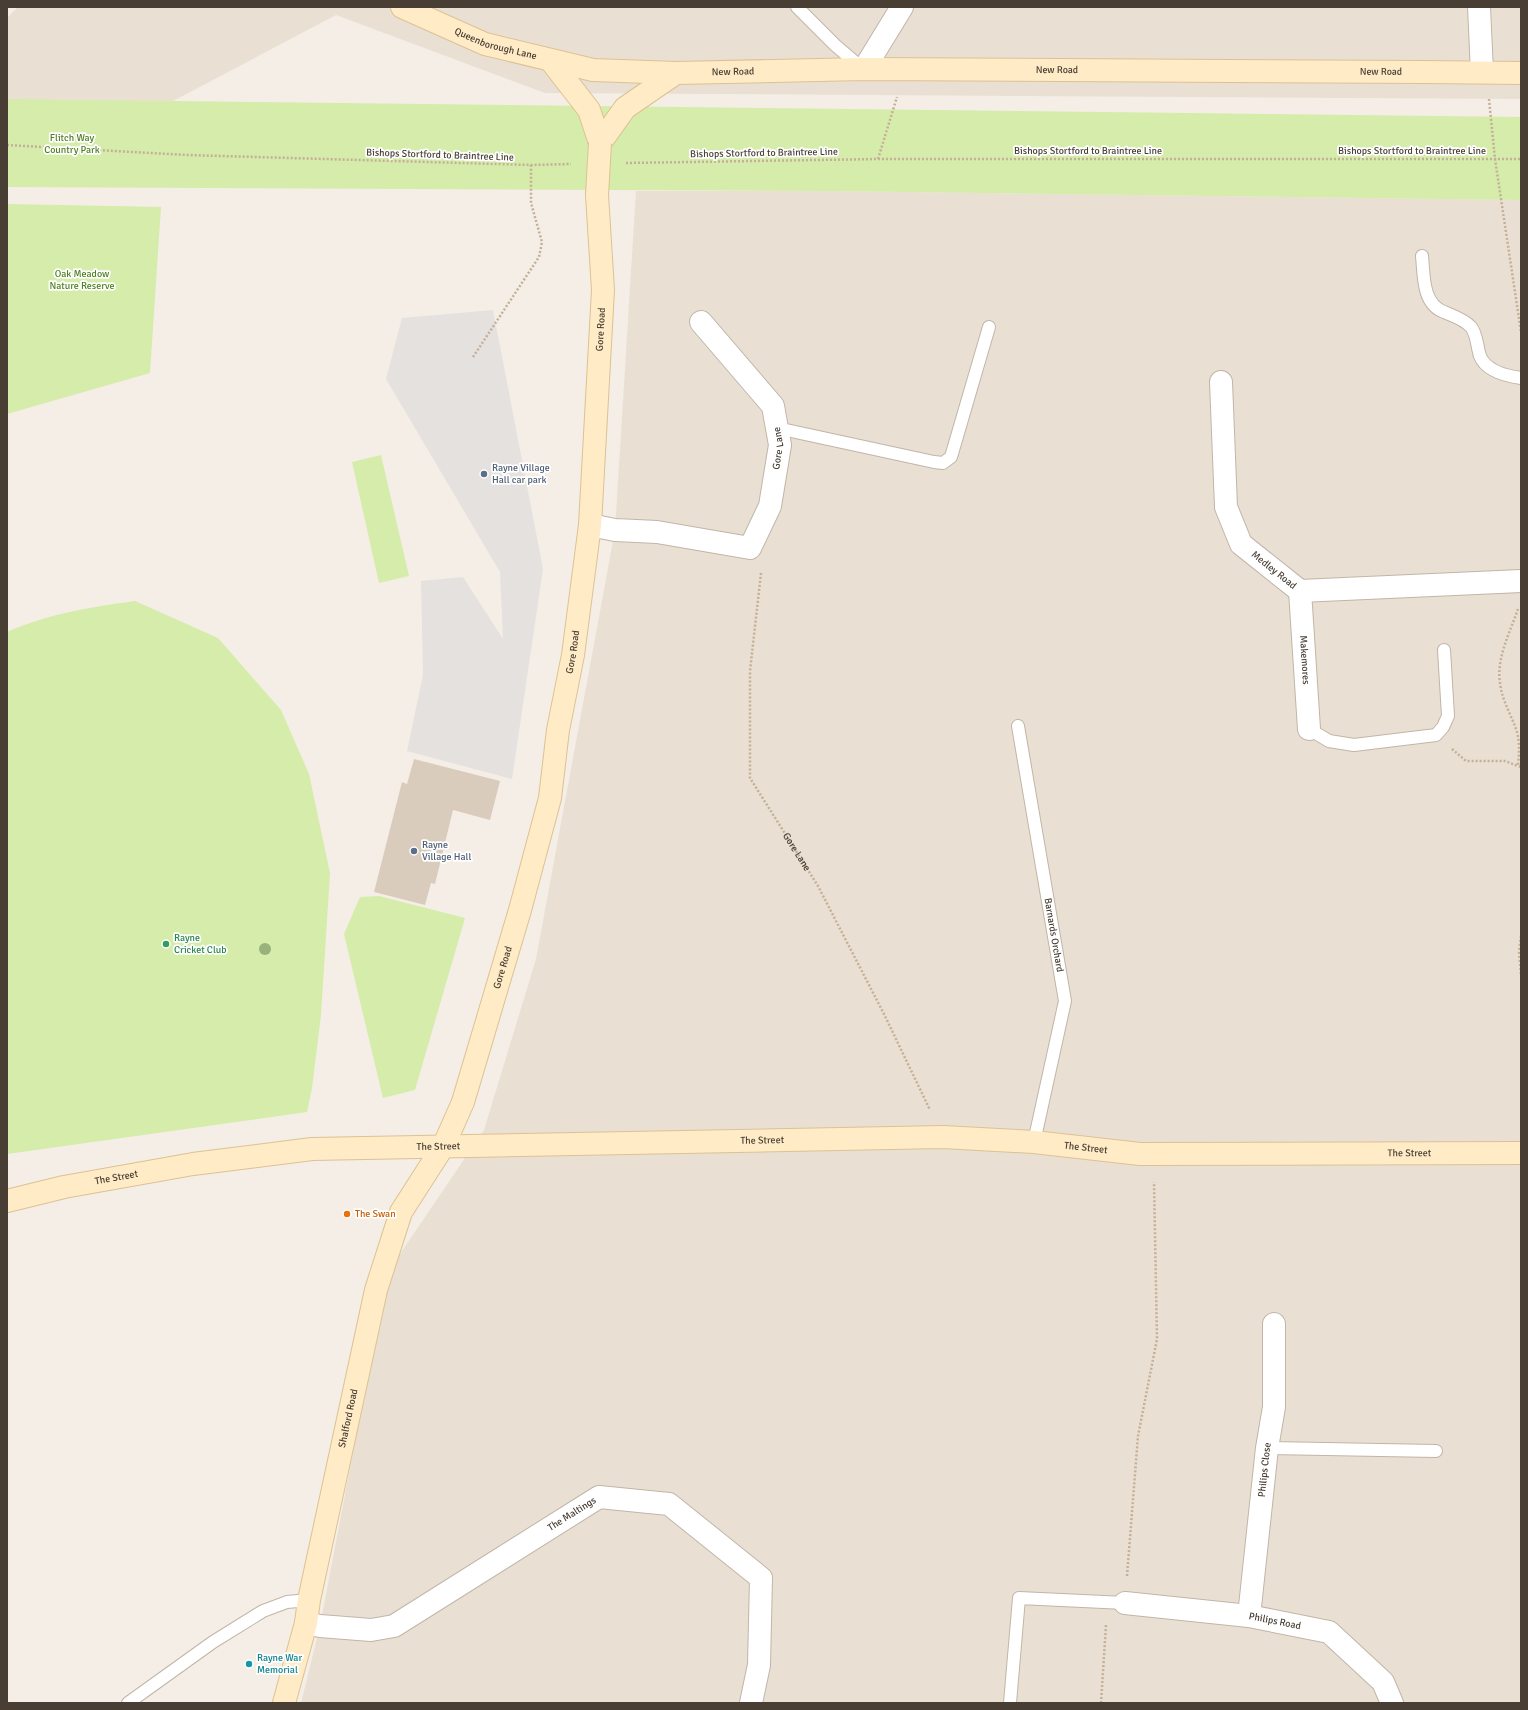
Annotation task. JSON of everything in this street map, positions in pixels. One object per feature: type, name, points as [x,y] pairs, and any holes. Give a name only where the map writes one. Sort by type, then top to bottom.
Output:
[{"type":"street","name":"Queenborough Lane","points":[[402,7],[485,44],[593,70]]},
{"type":"street","points":[[864,70],[902,7]]},
{"type":"street","points":[[1479,7],[1484,72]]},
{"type":"street","points":[[551,61],[588,110],[600,143]]},
{"type":"street","name":"New Road","points":[[593,70],[676,73],[906,70],[1484,72],[1521,74]]},
{"type":"street","points":[[600,143],[625,108],[676,73]]},
{"type":"street","name":"Gore Road","points":[[444,1145],[463,1102],[520,910],[550,798],[558,730],[573,655],[590,525],[604,290],[597,195],[600,143]]},
{"type":"street","name":"Gore Lane","points":[[701,322],[773,406],[780,445],[770,506],[750,548]]},
{"type":"street","name":"Medley Road","points":[[1220,382],[1226,507],[1241,544],[1300,591],[1521,581]]},
{"type":"street","points":[[590,525],[615,530],[657,532],[750,548]]},
{"type":"street","name":"Makemores","points":[[1300,591],[1309,729]]},
{"type":"street","name":"The Street","points":[[7,1202],[64,1188],[193,1164],[312,1149],[444,1145],[943,1137],[1034,1142],[1140,1154],[1521,1153]]},
{"type":"street","name":"Shalford Road","points":[[284,1703],[306,1623],[309,1600],[376,1290],[401,1212],[444,1145]]},
{"type":"street","name":"Philips Close","points":[[1249,1616],[1274,1407],[1274,1324]]},
{"type":"street","name":"The Maltings","points":[[306,1623],[320,1626],[371,1630],[394,1626],[599,1497],[669,1504],[762,1578],[759,1665],[751,1703]]},
{"type":"street","name":"Philips Road","points":[[1116,1602],[1249,1616],[1328,1632],[1383,1682],[1392,1703]]},
{"type":"lane","points":[[797,7],[835,45],[864,70]]},
{"type":"lane","points":[[1422,256],[1426,287],[1430,301],[1441,312],[1459,318],[1471,327],[1480,357],[1492,370],[1509,377],[1521,378]]},
{"type":"lane","points":[[777,428],[943,463],[952,457],[989,327]]},
{"type":"lane","points":[[1309,729],[1329,741],[1354,744],[1436,735],[1443,727],[1448,716],[1444,650]]},
{"type":"lane","name":"Barnards Orchard","points":[[1018,726],[1065,1001],[1034,1142]]},
{"type":"lane","points":[[1268,1448],[1436,1451]]},
{"type":"lane","points":[[1010,1703],[1019,1598],[1116,1602]]},
{"type":"lane","points":[[128,1703],[213,1642],[263,1611],[287,1602],[309,1600]]},
{"type":"path","points":[[878,159],[906,70]]},
{"type":"path","points":[[1484,72],[1495,159],[1521,332]]},
{"type":"path","name":"Bishops Stortford to Braintree Line","points":[[7,145],[187,155],[531,165],[578,164]]},
{"type":"path","name":"Bishops Stortford to Braintree Line","points":[[625,163],[878,159],[1521,158]]},
{"type":"path","points":[[473,357],[539,257],[542,242],[531,203],[531,165]]},
{"type":"path","name":"Gore Lane","points":[[750,548],[761,572],[750,671],[750,778],[818,886],[884,1014],[943,1137]]},
{"type":"path","points":[[1436,735],[1466,761],[1505,761],[1520,766],[1520,746],[1517,732],[1506,707],[1500,683],[1500,662],[1519,607]]},
{"type":"path","points":[[1521,936],[1521,975]]},
{"type":"path","points":[[1101,1703],[1138,1436],[1157,1339],[1154,1180],[1140,1154]]},
{"type":"shaded area","points":[[18,7],[1521,7],[1521,99],[545,93],[336,15],[158,109],[7,109],[7,18]]},
{"type":"shaded area","points":[[636,191],[828,191],[1521,200],[1521,1703],[301,1703],[320,1626],[387,1273],[484,1130],[536,959],[615,530]]},
{"type":"shaded area","name":"Rayne Village Hall car park","points":[[493,310],[543,569],[512,779],[407,751],[423,675],[421,581],[463,577],[503,639],[500,572],[386,379],[402,318]]},
{"type":"green space","name":"Flitch Way Country Park","points":[[7,99],[1521,117],[1521,200],[828,191],[7,187]]},
{"type":"green space","name":"Oak Meadow Nature Reserve","points":[[7,204],[161,207],[150,373],[7,414]]},
{"type":"green space","points":[[381,455],[409,576],[379,583],[352,462]]},
{"type":"green space","name":"Rayne Cricket Club","points":[[135,601],[218,638],[281,710],[309,774],[330,873],[321,1015],[312,1088],[307,1112],[7,1154],[7,632],[38,620],[54,616]]},
{"type":"green space","points":[[379,896],[465,918],[415,1090],[383,1098],[344,934],[360,897]]},
{"type":"building","name":"Rayne Village Hall","points":[[414,759],[500,781],[490,820],[453,810],[435,884],[431,883],[425,905],[374,892],[402,782],[407,784]]},
{"type":"place","name":"Rayne Village Hall car park","points":[[484,474]]},
{"type":"place","name":"Rayne Village Hall","points":[[414,851]]},
{"type":"place","name":"Rayne Cricket Club","points":[[166,944]]},
{"type":"place","name":"The Swan","points":[[347,1214]]},
{"type":"place","name":"Rayne War Memorial","points":[[249,1664]]}]
